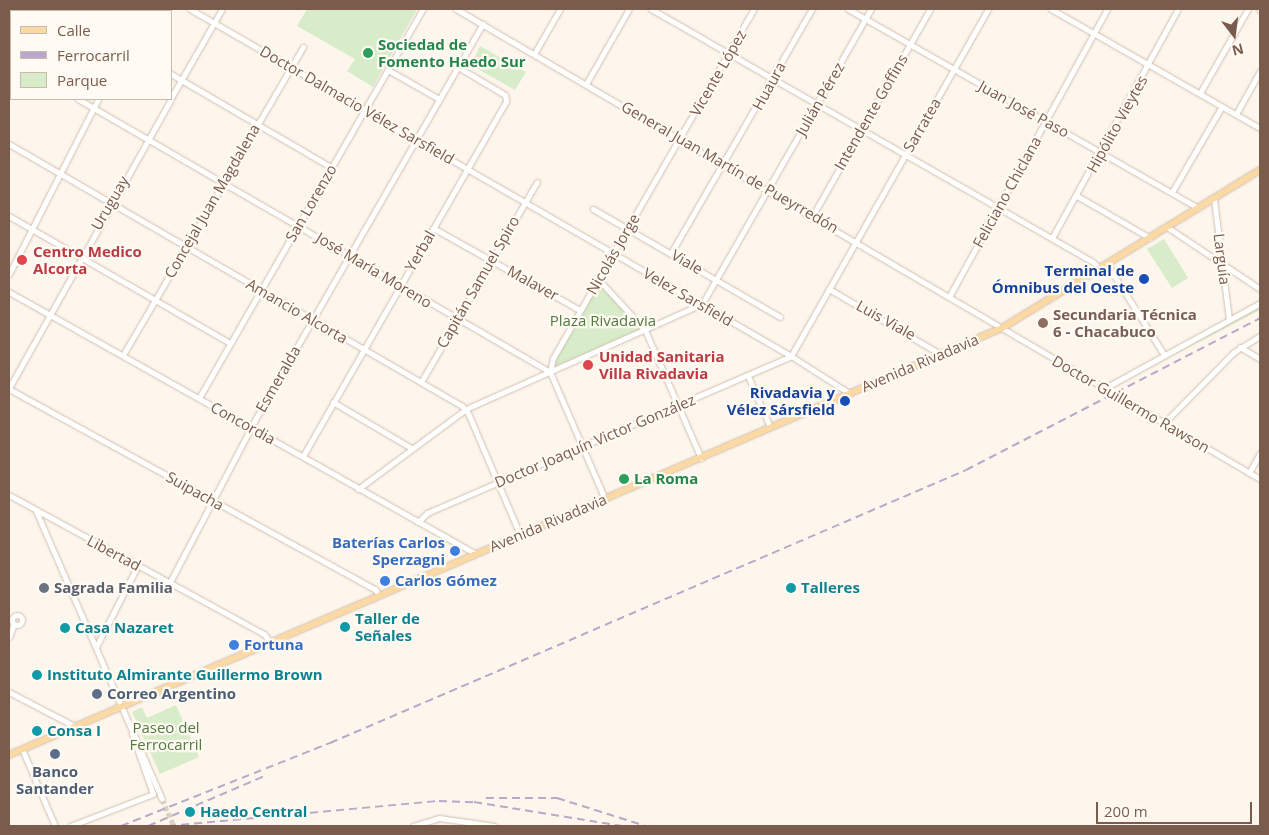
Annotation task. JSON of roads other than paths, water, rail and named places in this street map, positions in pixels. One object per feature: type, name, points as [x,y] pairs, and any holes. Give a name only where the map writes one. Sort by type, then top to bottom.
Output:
[{"type":"main road","name":"Avenida Rivadavia","points":[[9,755],[1002,328],[1260,170]]},
{"type":"street","name":"Doctor Dalmacio Vélez Sarsfield","points":[[190,9],[524,203]]},
{"type":"street","name":"Uruguay","points":[[172,96],[222,9]]},
{"type":"street","name":"San Lorenzo","points":[[198,398],[423,9]]},
{"type":"street","name":"General Juan Martín de Pueyrredón","points":[[456,9],[769,189],[950,295],[1002,328]]},
{"type":"street","points":[[534,54],[560,9]]},
{"type":"street","points":[[586,84],[629,9]]},
{"type":"street","points":[[651,9],[904,157],[1052,238],[1100,269]]},
{"type":"street","name":"Vicente López","points":[[681,138],[754,9]]},
{"type":"street","name":"Huaura","points":[[671,253],[725,164],[812,9]]},
{"type":"street","name":"Juan José Paso","points":[[848,9],[1199,208]]},
{"type":"street","name":"Julián Pérez","points":[[702,304],[871,9]]},
{"type":"street","name":"Intendente Goffins","points":[[813,215],[930,9]]},
{"type":"street","name":"Sarratea","points":[[856,241],[988,9]]},
{"type":"street","points":[[1051,9],[1260,128]]},
{"type":"street","name":"Feliciano Chiclana","points":[[950,295],[1106,9]]},
{"type":"street","name":"Hipólito Vieytes","points":[[1052,238],[1102,153],[1178,9]]},
{"type":"street","points":[[1200,93],[1248,9]]},
{"type":"street","name":"Esmeralda","points":[[170,582],[251,427],[415,139],[483,24]]},
{"type":"street","name":"Concejal Juan Magdalena","points":[[123,355],[303,47]]},
{"type":"street","points":[[9,68],[10,61]]},
{"type":"street","name":"Yerbal","points":[[303,456],[507,98],[458,67]]},
{"type":"street","points":[[388,70],[439,99]]},
{"type":"street","points":[[1236,114],[1260,71]]},
{"type":"street","points":[[172,75],[331,167]]},
{"type":"street","name":"José María Moreno","points":[[80,100],[299,225],[456,319],[550,372]]},
{"type":"street","points":[[9,274],[98,100]]},
{"type":"street","name":"Uruguay","points":[[9,388],[48,313],[170,100]]},
{"type":"street","points":[[1172,192],[1222,106]]},
{"type":"street","name":"Nicolás Jorge","points":[[550,372],[553,358],[681,138]]},
{"type":"street","name":"Amancio Alcorta","points":[[9,144],[466,409]]},
{"type":"street","name":"Capitán Samuel Spiro","points":[[421,382],[536,182]]},
{"type":"street","points":[[1077,196],[1150,238]]},
{"type":"street","name":"Larguía","points":[[1214,198],[1230,320]]},
{"type":"street","name":"Velez Sarsfield","points":[[524,203],[791,356],[849,393]]},
{"type":"street","name":"Viale","points":[[593,209],[780,317]]},
{"type":"street","points":[[9,216],[230,343]]},
{"type":"street","points":[[1167,227],[1260,289]]},
{"type":"street","name":"Malaver","points":[[433,228],[580,310]]},
{"type":"street","points":[[791,356],[856,241]]},
{"type":"street","points":[[1107,264],[1164,355]]},
{"type":"street","points":[[598,278],[645,330],[700,458]]},
{"type":"street","name":"Luis Viale","points":[[829,288],[942,354]]},
{"type":"street","name":"Concordia","points":[[9,292],[476,554]]},
{"type":"street","points":[[1105,388],[1260,303]]},
{"type":"street","points":[[358,488],[466,409],[702,304]]},
{"type":"street","name":"Doctor Guillermo Rawson","points":[[1002,328],[1163,424],[1260,479]]},
{"type":"street","points":[[1163,424],[1240,347],[1260,336]]},
{"type":"street","points":[[1240,347],[1260,360]]},
{"type":"street","name":"Doctor Joaquín Victor González","points":[[418,522],[427,513],[791,356]]},
{"type":"street","points":[[550,372],[605,499]]},
{"type":"street","points":[[748,376],[770,427]]},
{"type":"street","name":"Suipacha","points":[[9,388],[375,589],[379,596]]},
{"type":"street","points":[[334,402],[411,448]]},
{"type":"street","points":[[466,409],[520,535]]},
{"type":"street","points":[[1249,473],[1260,453]]},
{"type":"street","name":"Libertad","points":[[9,496],[264,634],[270,642]]},
{"type":"street","points":[[36,511],[162,799]]},
{"type":"street","points":[[96,648],[138,565]]},
{"type":"street","points":[[9,637],[14,624]]},
{"type":"street","points":[[9,692],[74,726]]},
{"type":"street","points":[[70,826],[153,794],[133,742],[132,728]]},
{"type":"street","points":[[22,749],[55,826]]},
{"type":"street","points":[[413,826],[434,818],[494,826]]},
{"type":"tunnel","points":[[162,799],[174,826]]},
{"type":"railway","points":[[121,826],[330,743],[966,470],[1260,318]]},
{"type":"railway","points":[[148,826],[267,775]]},
{"type":"railway","points":[[486,798],[557,798],[646,826]]},
{"type":"railway","points":[[168,826],[439,801],[474,802],[622,826]]},
{"type":"place","name":"Sociedad de Fomento Haedo Sur","points":[[368,53]]},
{"type":"place","name":"Centro Medico Alcorta","points":[[22,260]]},
{"type":"place","name":"Terminal de Ómnibus del Oeste","points":[[1144,279]]},
{"type":"place","name":"Secundaria Técnica 6 - Chacabuco","points":[[1043,323]]},
{"type":"place","name":"Unidad Sanitaria Villa Rivadavia","points":[[588,365]]},
{"type":"place","name":"Rivadavia y Vélez Sársfield","points":[[845,401]]},
{"type":"place","name":"La Roma","points":[[624,479]]},
{"type":"place","name":"Baterías Carlos Sperzagni","points":[[455,551]]},
{"type":"place","name":"Carlos Gómez","points":[[385,581]]},
{"type":"place","name":"Sagrada Familia","points":[[44,588]]},
{"type":"place","name":"Talleres","points":[[791,588]]},
{"type":"place","name":"Taller de Señales","points":[[345,627]]},
{"type":"place","name":"Casa Nazaret","points":[[65,628]]},
{"type":"place","name":"Fortuna","points":[[234,645]]},
{"type":"place","name":"Instituto Almirante Guillermo Brown","points":[[37,675]]},
{"type":"place","name":"Correo Argentino","points":[[97,694]]},
{"type":"place","name":"Consa I","points":[[37,731]]},
{"type":"place","name":"Banco Santander","points":[[55,754]]},
{"type":"place","name":"Haedo Central","points":[[190,812]]},
{"type":"park label","name":"Plaza Rivadavia","points":[[603,321]]},
{"type":"park label","name":"Paseo del Ferrocarril","points":[[166,736]]}]
